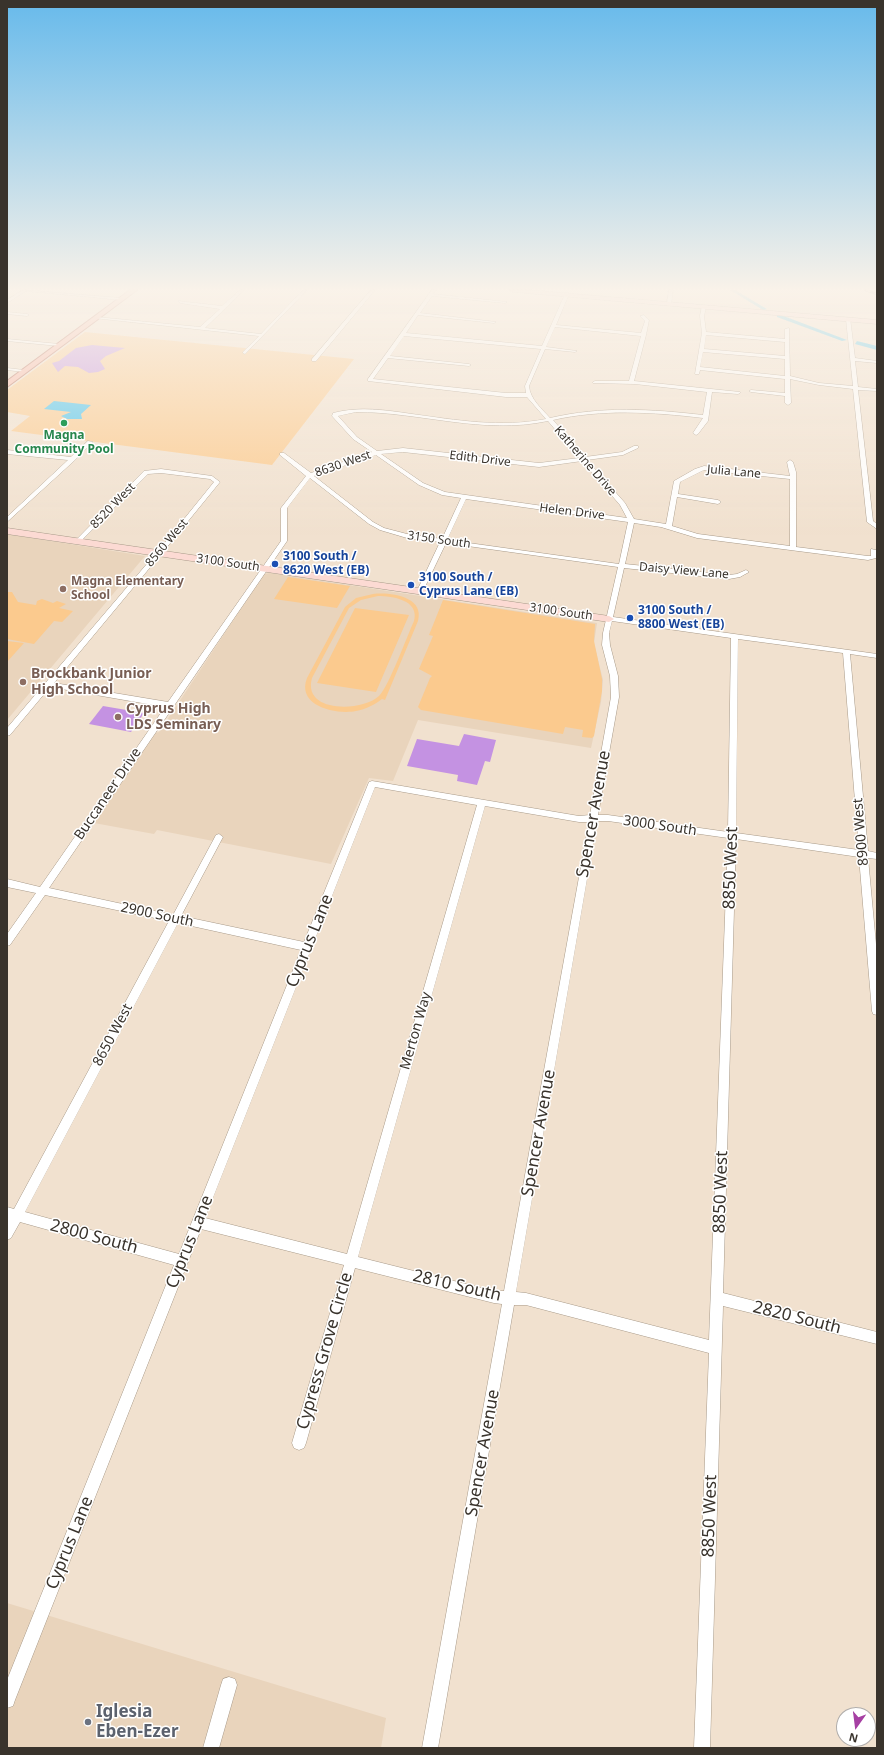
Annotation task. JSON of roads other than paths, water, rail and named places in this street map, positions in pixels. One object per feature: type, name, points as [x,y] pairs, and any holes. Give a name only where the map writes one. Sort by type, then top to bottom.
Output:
[{"type":"main road","points":[[7,384],[23,372]]},
{"type":"street","points":[[376,372],[370,380],[506,395],[528,395],[527,386],[533,372]]},
{"type":"street","points":[[631,382],[634,372]]},
{"type":"street","points":[[711,372],[787,377],[877,390]]},
{"type":"street","points":[[787,372],[788,403]]},
{"type":"street","points":[[854,372],[869,518],[875,526]]},
{"type":"street","points":[[595,382],[631,382],[738,393]]},
{"type":"street","points":[[696,433],[703,426],[706,417],[710,390]]},
{"type":"street","points":[[751,391],[788,394]]},
{"type":"street","name":"Katherine Drive","points":[[528,395],[625,507],[631,520]]},
{"type":"street","points":[[549,420],[591,412],[635,410],[706,417]]},
{"type":"street","name":"Helen Drive","points":[[549,420],[524,424],[500,425],[370,411],[336,414],[337,420],[351,435],[378,452],[428,488],[444,494],[669,526],[690,535],[834,554],[872,558],[874,557],[873,550]]},
{"type":"street","points":[[7,520],[90,442]]},
{"type":"street","name":"Edith Drive","points":[[378,452],[403,450],[528,465],[548,464],[623,453],[636,447]]},
{"type":"street","points":[[7,452],[73,459]]},
{"type":"street","name":"8630 West","points":[[309,476],[378,452]]},
{"type":"street","name":"3150 South","points":[[282,454],[371,523],[382,529],[406,536],[621,566]]},
{"type":"street","points":[[790,462],[793,478],[793,548]]},
{"type":"street","name":"Julia Lane","points":[[669,526],[678,480],[700,469],[715,469],[793,478]]},
{"type":"street","name":"8520 West","points":[[78,541],[142,475],[148,472],[161,471],[212,478],[216,481]]},
{"type":"street","name":"Buccaneer Drive","points":[[7,942],[263,568],[284,541],[284,508],[309,476]]},
{"type":"street","name":"8560 West","points":[[7,733],[216,485],[216,481]]},
{"type":"street","points":[[674,495],[718,502]]},
{"type":"street","points":[[420,591],[464,498]]},
{"type":"street","name":"Spencer Avenue","points":[[430,1748],[615,697],[614,676],[606,645],[609,619],[631,520]]},
{"type":"street","name":"3100 South","points":[[7,531],[609,619],[877,656]]},
{"type":"street","name":"Daisy View Lane","points":[[621,566],[717,576],[738,576],[746,572]]},
{"type":"street","name":"8850 West","points":[[702,1748],[732,836],[735,636]]},
{"type":"street","name":"8900 West","points":[[846,652],[877,1011]]},
{"type":"street","points":[[48,684],[169,705]]},
{"type":"street","name":"3000 South","points":[[372,784],[579,819],[608,818],[877,856]]},
{"type":"street","name":"Cyprus Lane","points":[[7,1700],[372,784]]},
{"type":"street","name":"Merton Way","points":[[350,1259],[482,802]]},
{"type":"street","name":"8650 West","points":[[7,1234],[12,1214],[219,837]]},
{"type":"street","name":"2900 South","points":[[7,883],[307,947]]},
{"type":"street","name":"2800 South","points":[[12,1214],[182,1261]]},
{"type":"street","name":"2810 South","points":[[198,1222],[350,1259],[494,1297],[526,1299],[716,1348]]},
{"type":"street","name":"Cypress Grove Circle","points":[[299,1443],[345,1286],[350,1259]]},
{"type":"street","name":"2820 South","points":[[717,1298],[877,1338]]},
{"type":"street","points":[[211,1748],[229,1685]]},
{"type":"water","points":[[54,401],[91,405],[81,414],[82,419],[67,419],[61,416],[71,412],[44,409]]},
{"type":"place","name":"Magna Community Pool","points":[[64,423]]},
{"type":"place","name":"3100 South / 8620 West (EB)","points":[[275,564]]},
{"type":"place","name":"3100 South / Cyprus Lane (EB)","points":[[411,585]]},
{"type":"place","name":"Magna Elementary School","points":[[63,589]]},
{"type":"place","name":"3100 South / 8800 West (EB)","points":[[630,618]]},
{"type":"place","name":"Brockbank Junior High School","points":[[23,682]]},
{"type":"place","name":"Cyprus High LDS Seminary","points":[[118,717]]},
{"type":"place","name":"Iglesia Eben-Ezer","points":[[88,1722]]}]
